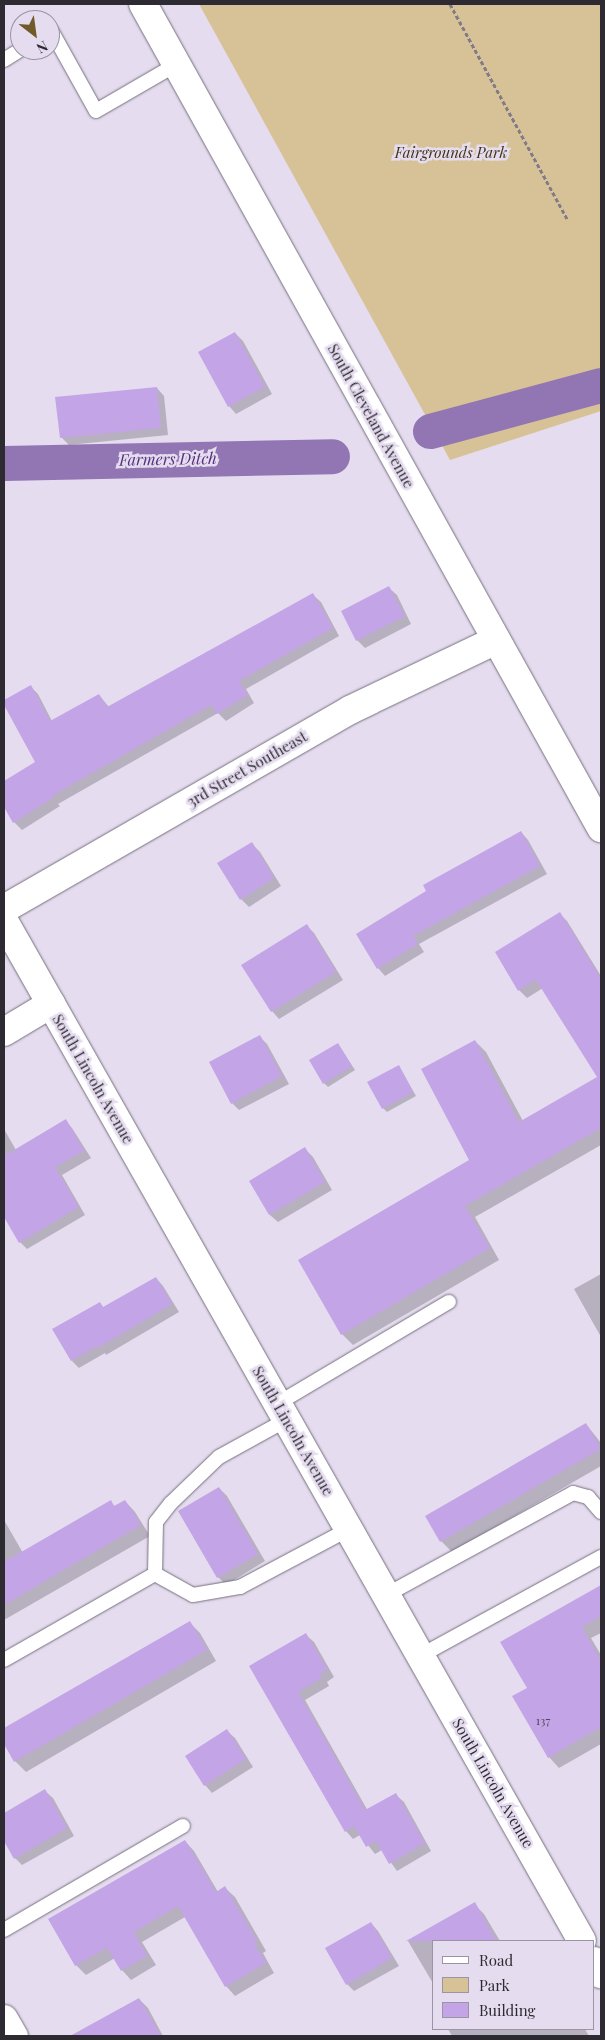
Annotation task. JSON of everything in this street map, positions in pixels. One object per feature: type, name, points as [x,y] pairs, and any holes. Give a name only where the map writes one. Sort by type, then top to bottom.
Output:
[{"type":"main road","name":"South Cleveland Avenue","points":[[143,4],[601,828]]},
{"type":"main road","name":"3rd Street Southeast","points":[[4,909],[350,710],[496,640]]},
{"type":"main road","name":"South Lincoln Avenue","points":[[4,921],[581,1940]]},
{"type":"main road","points":[[4,1032],[51,1004]]},
{"type":"main road","points":[[595,1963],[601,1974]]},
{"type":"main road","points":[[4,2018],[14,2036]]},
{"type":"lane","points":[[60,46],[96,111],[177,64]]},
{"type":"lane","points":[[155,1574],[156,1522],[171,1503],[219,1457],[282,1412],[449,1302]]},
{"type":"lane","points":[[386,1595],[573,1493],[588,1498],[601,1512]]},
{"type":"lane","points":[[155,1574],[193,1595],[240,1587],[348,1529]]},
{"type":"lane","points":[[420,1656],[601,1558]]},
{"type":"lane","points":[[4,1660],[155,1574]]},
{"type":"lane","points":[[4,1930],[183,1826]]},
{"type":"path","points":[[450,4],[567,219]]},
{"type":"green space","name":"Fairgrounds Park","points":[[199,4],[601,4],[601,411],[450,460]]},
{"type":"building","points":[[235,332],[265,387],[228,407],[198,352]]},
{"type":"building","points":[[157,387],[161,428],[60,438],[55,397]]},
{"type":"building","points":[[389,586],[405,616],[356,641],[341,611]]},
{"type":"building","points":[[313,593],[333,628],[239,681],[248,695],[217,714],[211,705],[52,796],[53,798],[13,823],[4,807],[4,781],[35,762],[4,705],[4,700],[31,685],[50,721],[99,694],[107,707]]},
{"type":"building","points":[[521,831],[540,866],[413,936],[418,944],[377,969],[356,934],[426,891],[423,885]]},
{"type":"building","points":[[252,842],[274,878],[240,900],[217,863]]},
{"type":"building","points":[[560,912],[601,979],[601,1128],[465,1206],[490,1248],[341,1335],[298,1260],[469,1160],[421,1069],[475,1040],[519,1122],[597,1077],[536,980],[518,991],[495,952]]},
{"type":"building","points":[[307,924],[336,972],[271,1012],[241,965]]},
{"type":"building","points":[[260,1035],[282,1076],[231,1104],[209,1062]]},
{"type":"building","points":[[338,1043],[352,1066],[323,1084],[309,1060]]},
{"type":"building","points":[[399,1065],[413,1092],[382,1109],[367,1082]]},
{"type":"building","points":[[66,1119],[84,1151],[55,1167],[79,1207],[19,1243],[4,1217],[4,1156]]},
{"type":"building","points":[[305,1147],[325,1182],[269,1215],[249,1181]]},
{"type":"building","points":[[156,1277],[172,1304],[98,1348],[97,1346],[71,1361],[52,1329],[100,1302],[103,1307]]},
{"type":"building","points":[[586,1423],[601,1449],[440,1542],[425,1516]]},
{"type":"building","points":[[219,1487],[258,1554],[217,1578],[178,1511]]},
{"type":"building","points":[[111,1500],[114,1506],[125,1500],[141,1525],[4,1605],[4,1562]]},
{"type":"building","points":[[601,1585],[601,1616],[582,1627],[601,1661],[601,1727],[548,1758],[512,1696],[527,1688],[500,1642]]},
{"type":"building","points":[[190,1621],[207,1650],[14,1762],[4,1744],[4,1728]]},
{"type":"building","points":[[306,1633],[327,1669],[320,1674],[322,1678],[298,1692],[365,1810],[396,1793],[425,1843],[389,1864],[376,1841],[366,1847],[354,1826],[345,1832],[249,1666]]},
{"type":"building","points":[[227,1729],[246,1759],[204,1786],[185,1756]]},
{"type":"building","points":[[45,1789],[67,1828],[14,1859],[4,1841],[4,1813]]},
{"type":"building","points":[[185,1840],[216,1892],[225,1886],[257,1941],[254,1943],[266,1963],[225,1987],[178,1906],[134,1932],[147,1956],[121,1971],[107,1948],[75,1966],[48,1919]]},
{"type":"building","points":[[475,1902],[495,1940],[432,1940],[406,1941]]},
{"type":"building","points":[[371,1922],[392,1958],[346,1985],[325,1948]]},
{"type":"building","points":[[139,1998],[161,2036],[70,2036]]},
{"type":"waterway","name":"Farmers Ditch","points":[[430,431],[601,385]]},
{"type":"waterway","name":"Farmers Ditch","points":[[4,463],[332,456]]}]
